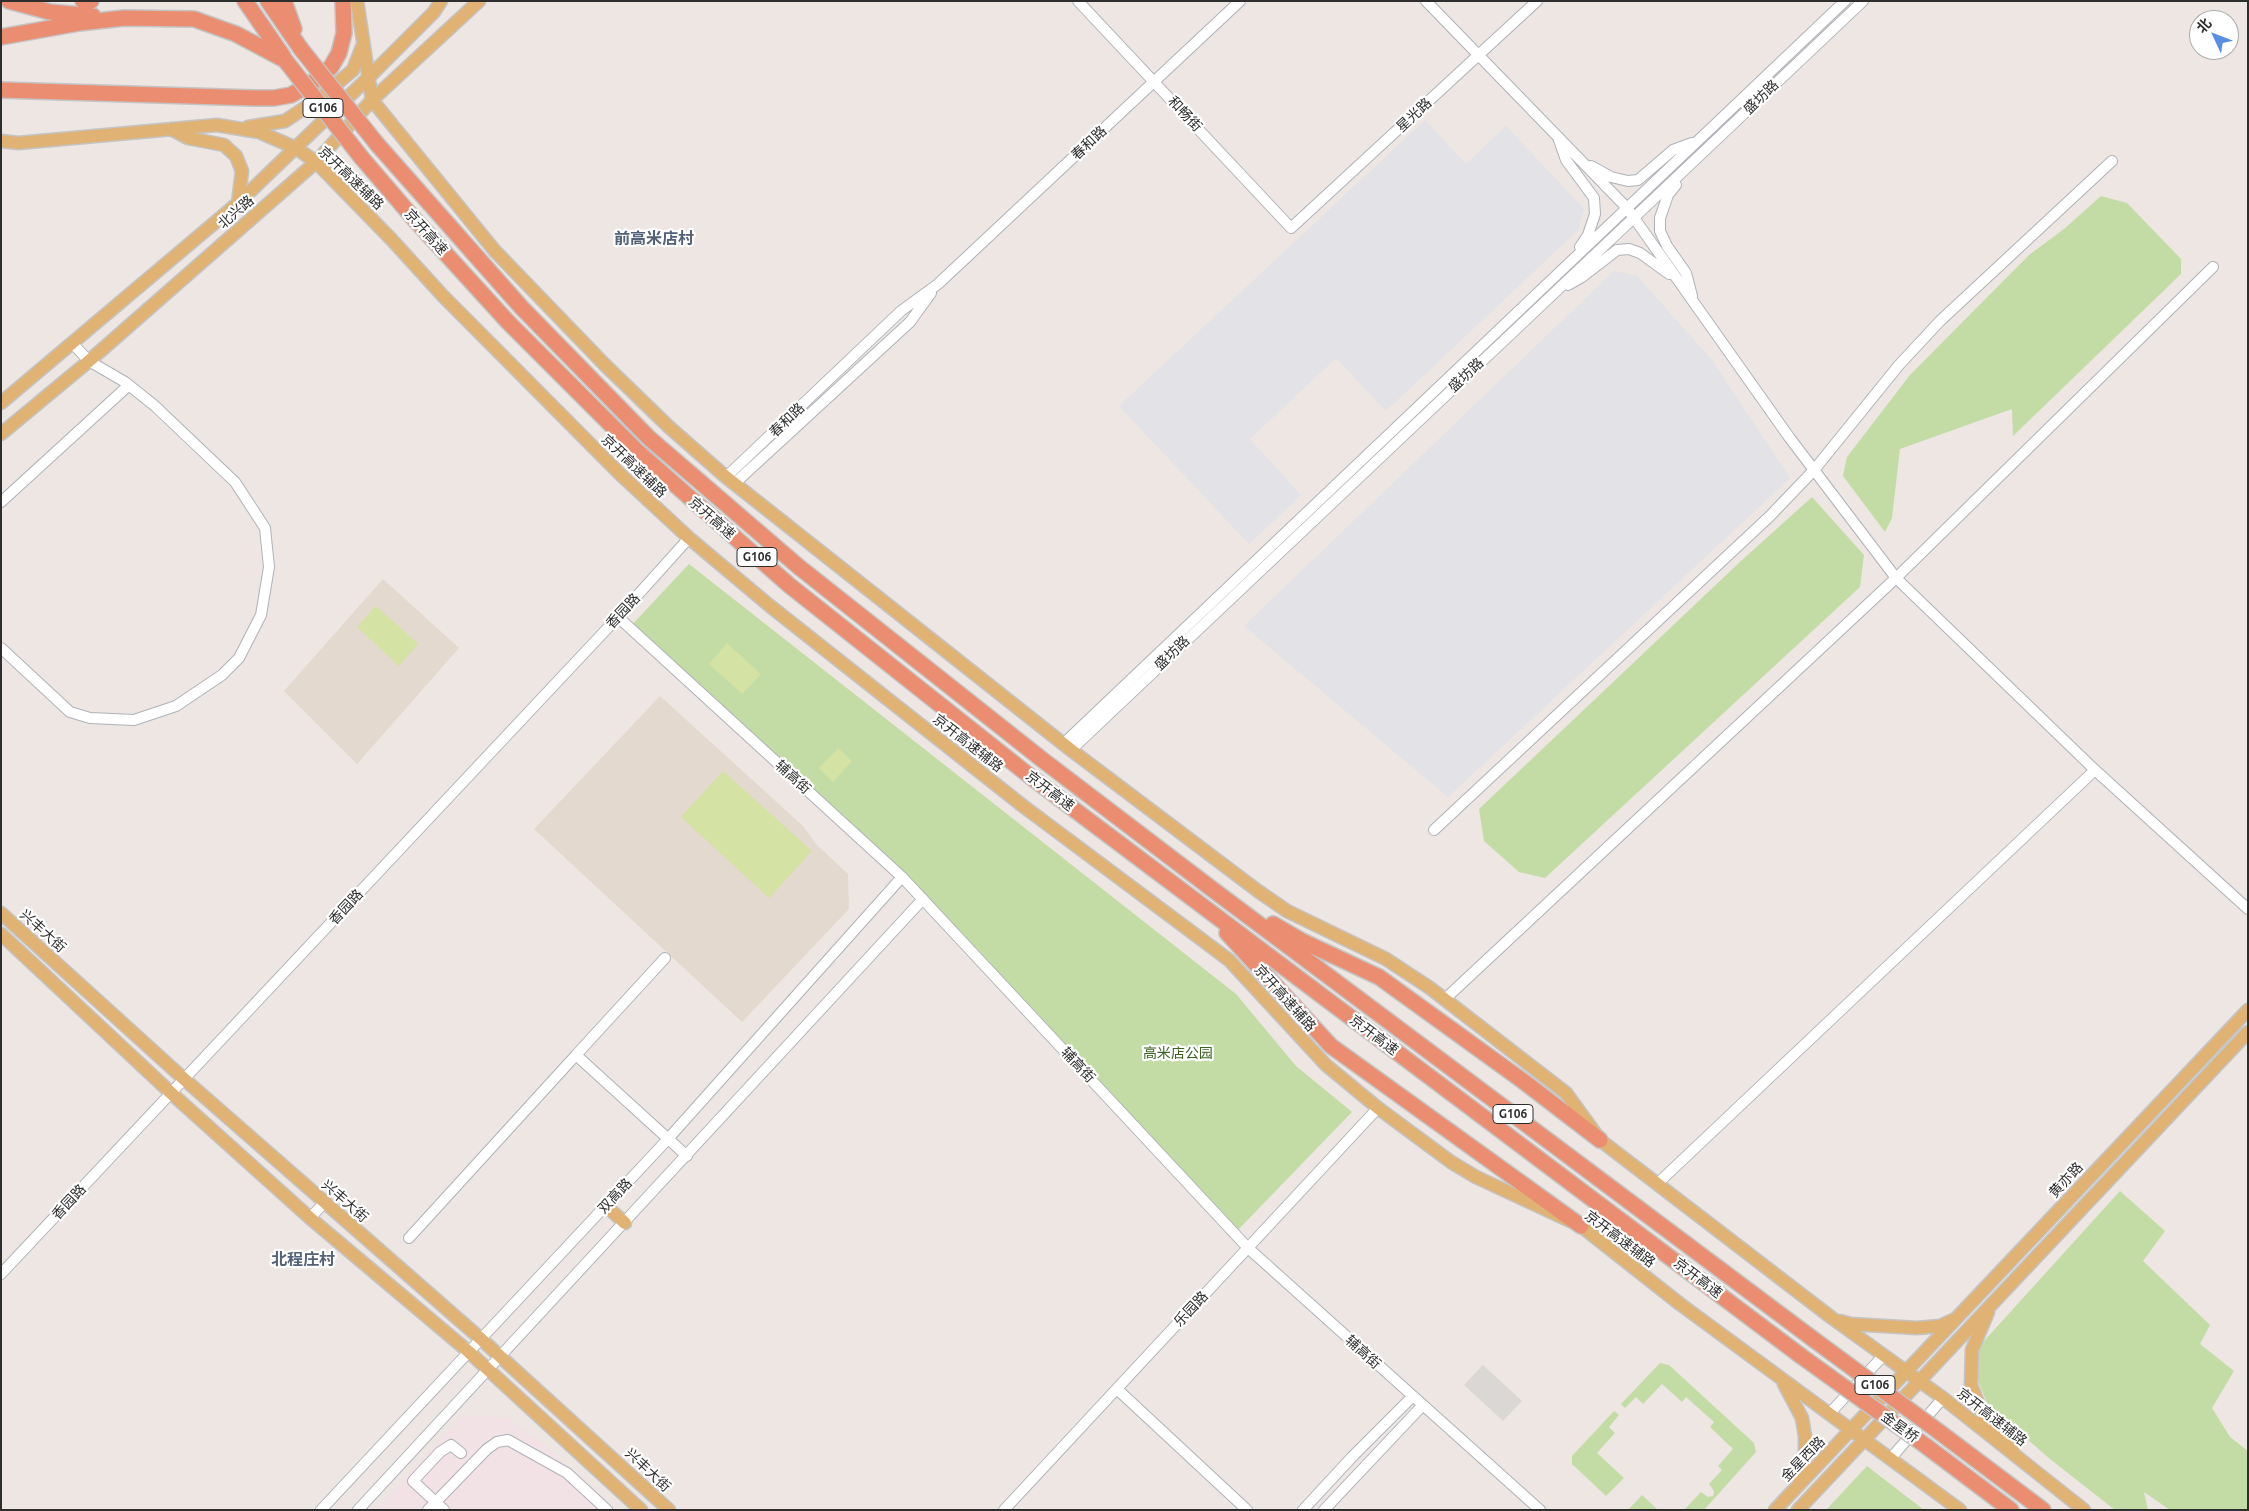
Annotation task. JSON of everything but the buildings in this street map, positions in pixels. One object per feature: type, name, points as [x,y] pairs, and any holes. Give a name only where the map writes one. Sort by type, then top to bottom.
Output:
[{"type":"highway","points":[[9,1],[50,12],[124,18],[194,19],[236,34],[285,60]]},
{"type":"highway","points":[[83,1],[91,1]]},
{"type":"highway","name":"G106","points":[[245,1],[285,60]]},
{"type":"highway","name":"G106","points":[[268,1],[301,50]]},
{"type":"highway","points":[[284,1],[301,50]]},
{"type":"highway","points":[[1,90],[254,98],[274,98],[292,95],[314,82],[331,67],[340,52],[344,32],[343,1]]},
{"type":"highway","points":[[1,37],[79,23],[124,18]]},
{"type":"highway","name":"京开高速","points":[[301,50],[377,144],[522,308],[649,438],[799,568],[1044,761],[1212,889],[1813,1339]]},
{"type":"highway","name":"京开高速","points":[[285,60],[361,157],[414,220],[508,322],[645,459],[789,585],[1031,777],[1801,1356]]},
{"type":"highway","points":[[1212,889],[1302,941],[1379,976],[1508,1069],[1600,1140]]},
{"type":"highway","points":[[1201,904],[1331,1046],[1581,1226]]},
{"type":"highway","name":"金星桥","points":[[1813,1339],[2043,1510]]},
{"type":"highway","name":"金星桥","points":[[1801,1356],[2011,1510]]},
{"type":"main road","name":"京开高速辅路","points":[[357,1],[362,46],[372,100],[495,251],[605,365],[669,427],[731,480],[1067,747],[1287,911],[1386,959],[1445,999],[1566,1093],[1600,1140],[1832,1318],[1943,1398],[2084,1510]]},
{"type":"main road","name":"北兴路","points":[[1,403],[238,203],[367,79],[434,12],[441,1]]},
{"type":"main road","name":"北兴路","points":[[1,434],[89,361],[316,162],[372,100],[479,1]]},
{"type":"main road","points":[[238,128],[285,121],[321,98],[353,70],[362,46]]},
{"type":"main road","name":"京开高速辅路","points":[[1,141],[18,143],[217,125],[259,132],[296,148],[316,162],[500,355],[620,474],[689,538],[770,606],[1024,806],[1229,960],[1326,1065],[1378,1108],[1451,1162],[1476,1177],[1581,1226],[1680,1304],[1960,1510]]},
{"type":"main road","points":[[171,129],[188,138],[224,146],[236,156],[242,171],[238,203]]},
{"type":"main road","name":"兴丰大街","points":[[1,913],[184,1079],[481,1340],[670,1510]]},
{"type":"main road","points":[[1,934],[171,1093],[310,1218],[469,1352],[641,1510]]},
{"type":"main road","name":"黄亦路","points":[[1907,1371],[2248,1010]]},
{"type":"main road","points":[[1798,1510],[2248,1032]]},
{"type":"main road","points":[[606,1206],[625,1223]]},
{"type":"main road","points":[[1992,1303],[1972,1350],[1971,1385],[1982,1413],[2011,1442],[2019,1458]]},
{"type":"main road","points":[[1832,1318],[1851,1324],[1918,1328],[1940,1326],[1957,1318]]},
{"type":"main road","name":"金星西路","points":[[1775,1510],[1907,1371]]},
{"type":"main road","points":[[1783,1380],[1802,1418],[1805,1436],[1805,1456],[1798,1486]]},
{"type":"street","name":"和畅街","points":[[1078,1],[1291,228]]},
{"type":"street","name":"春和路","points":[[731,480],[910,322],[938,284],[1240,1]]},
{"type":"street","points":[[1426,1],[1627,208],[1814,470],[1896,578],[2095,770],[2248,909]]},
{"type":"street","name":"星光路","points":[[1291,228],[1537,1]]},
{"type":"street","name":"盛坊路","points":[[1067,747],[1570,261],[1845,1]]},
{"type":"street","name":"盛坊路","points":[[1067,747],[1554,293],[1863,1]]},
{"type":"street","points":[[1558,137],[1566,160],[1594,198],[1595,214],[1588,235],[1570,261]]},
{"type":"street","points":[[1578,158],[1611,177],[1628,181],[1638,180],[1673,150],[1697,141]]},
{"type":"street","points":[[1434,830],[1770,516],[1842,438],[1899,365],[1940,321],[2112,161]]},
{"type":"street","points":[[1685,170],[1668,195],[1660,218],[1660,231],[1667,246],[1686,273],[1693,302]]},
{"type":"street","points":[[1554,293],[1582,278],[1617,250],[1630,248],[1653,261],[1680,282]]},
{"type":"street","points":[[1445,999],[1896,578],[2213,267]]},
{"type":"street","points":[[1,648],[70,712],[90,718],[134,720],[176,706],[222,675],[240,658],[261,616],[269,568],[265,528],[235,482],[155,406],[129,385],[89,361],[73,344]]},
{"type":"street","points":[[1,502],[129,385]]},
{"type":"street","name":"香园路","points":[[1,1274],[618,617],[689,538]]},
{"type":"street","name":"辅高街","points":[[618,617],[902,877],[1248,1248],[1540,1510]]},
{"type":"street","points":[[1657,1184],[2095,770]]},
{"type":"street","name":"双高路","points":[[321,1510],[667,1140],[902,877]]},
{"type":"street","name":"双高路","points":[[358,1510],[923,899]]},
{"type":"street","points":[[409,1238],[666,958]]},
{"type":"street","points":[[576,1055],[667,1140],[687,1156]]},
{"type":"street","name":"乐园路","points":[[1004,1510],[1378,1108]]},
{"type":"street","points":[[310,1218],[324,1202]]},
{"type":"street","points":[[1829,1414],[1884,1355]]},
{"type":"street","points":[[1117,1389],[1247,1510]]},
{"type":"street","points":[[1303,1510],[1352,1457],[1412,1397]]},
{"type":"street","points":[[1891,1458],[1943,1398]]},
{"type":"street","points":[[1324,1510],[1422,1406]]},
{"type":"street","points":[[432,1506],[487,1449],[496,1442],[508,1440],[567,1472],[607,1510]]},
{"type":"street","points":[[444,1510],[432,1506],[413,1482],[440,1452],[451,1445],[461,1453]]},
{"type":"shaded area","points":[[1425,120],[1466,164],[1506,126],[1584,209],[1578,230],[1386,411],[1336,358],[1250,439],[1301,495],[1249,544],[1119,406]]},
{"type":"shaded area","points":[[1614,271],[1637,276],[1712,360],[1790,478],[1448,797],[1244,626]]},
{"type":"shaded area","points":[[383,579],[459,648],[357,764],[284,691]]},
{"type":"shaded area","points":[[660,696],[803,826],[816,844],[848,874],[849,909],[742,1022],[534,829]]},
{"type":"shaded area","points":[[1483,1365],[1522,1401],[1503,1421],[1464,1385]]},
{"type":"shaded area","points":[[462,1415],[508,1418],[542,1443],[617,1510],[376,1510]]},
{"type":"green space","points":[[2101,196],[2127,203],[2181,259],[2181,274],[2013,436],[2012,409],[1900,449],[1892,518],[1885,532],[1843,476],[1847,457],[1910,375],[2029,255],[2064,229]]},
{"type":"green space","points":[[1812,497],[1864,555],[1860,587],[1545,878],[1519,872],[1484,841],[1479,809],[1741,561]]},
{"type":"green space","name":"高米店公园","points":[[689,564],[1236,994],[1296,1066],[1352,1112],[1234,1234],[949,927],[629,628]]},
{"type":"green space","points":[[376,606],[418,644],[399,666],[357,627]]},
{"type":"green space","points":[[727,643],[761,674],[742,694],[709,664]]},
{"type":"green space","points":[[838,748],[852,761],[833,782],[819,768]]},
{"type":"green space","points":[[723,771],[812,851],[769,898],[681,817]]},
{"type":"green space","points":[[2120,1191],[2165,1231],[2143,1261],[2210,1325],[2200,1344],[2234,1371],[2212,1408],[2230,1437],[2248,1451],[2248,1510],[2170,1510],[2144,1492],[2148,1510],[2115,1510],[2050,1459],[1988,1405],[1975,1374],[1975,1351]]},
{"type":"green space","points":[[1660,1363],[1669,1365],[1754,1443],[1756,1452],[1704,1510],[1684,1510],[1701,1492],[1708,1497],[1713,1496],[1714,1491],[1709,1484],[1722,1470],[1718,1466],[1733,1449],[1710,1427],[1714,1422],[1686,1397],[1682,1402],[1662,1384],[1643,1404],[1636,1397],[1625,1408],[1621,1404]]},
{"type":"green space","points":[[1614,1411],[1619,1415],[1609,1427],[1615,1433],[1597,1453],[1624,1478],[1606,1496],[1572,1464],[1572,1456]]},
{"type":"green space","points":[[1867,1466],[1924,1510],[1826,1510]]},
{"type":"green space","points":[[1642,1495],[1658,1510],[1628,1510]]},
{"type":"district","name":"前高米店村","points":[[654,239]]},
{"type":"district","name":"北程庄村","points":[[303,1260]]}]
